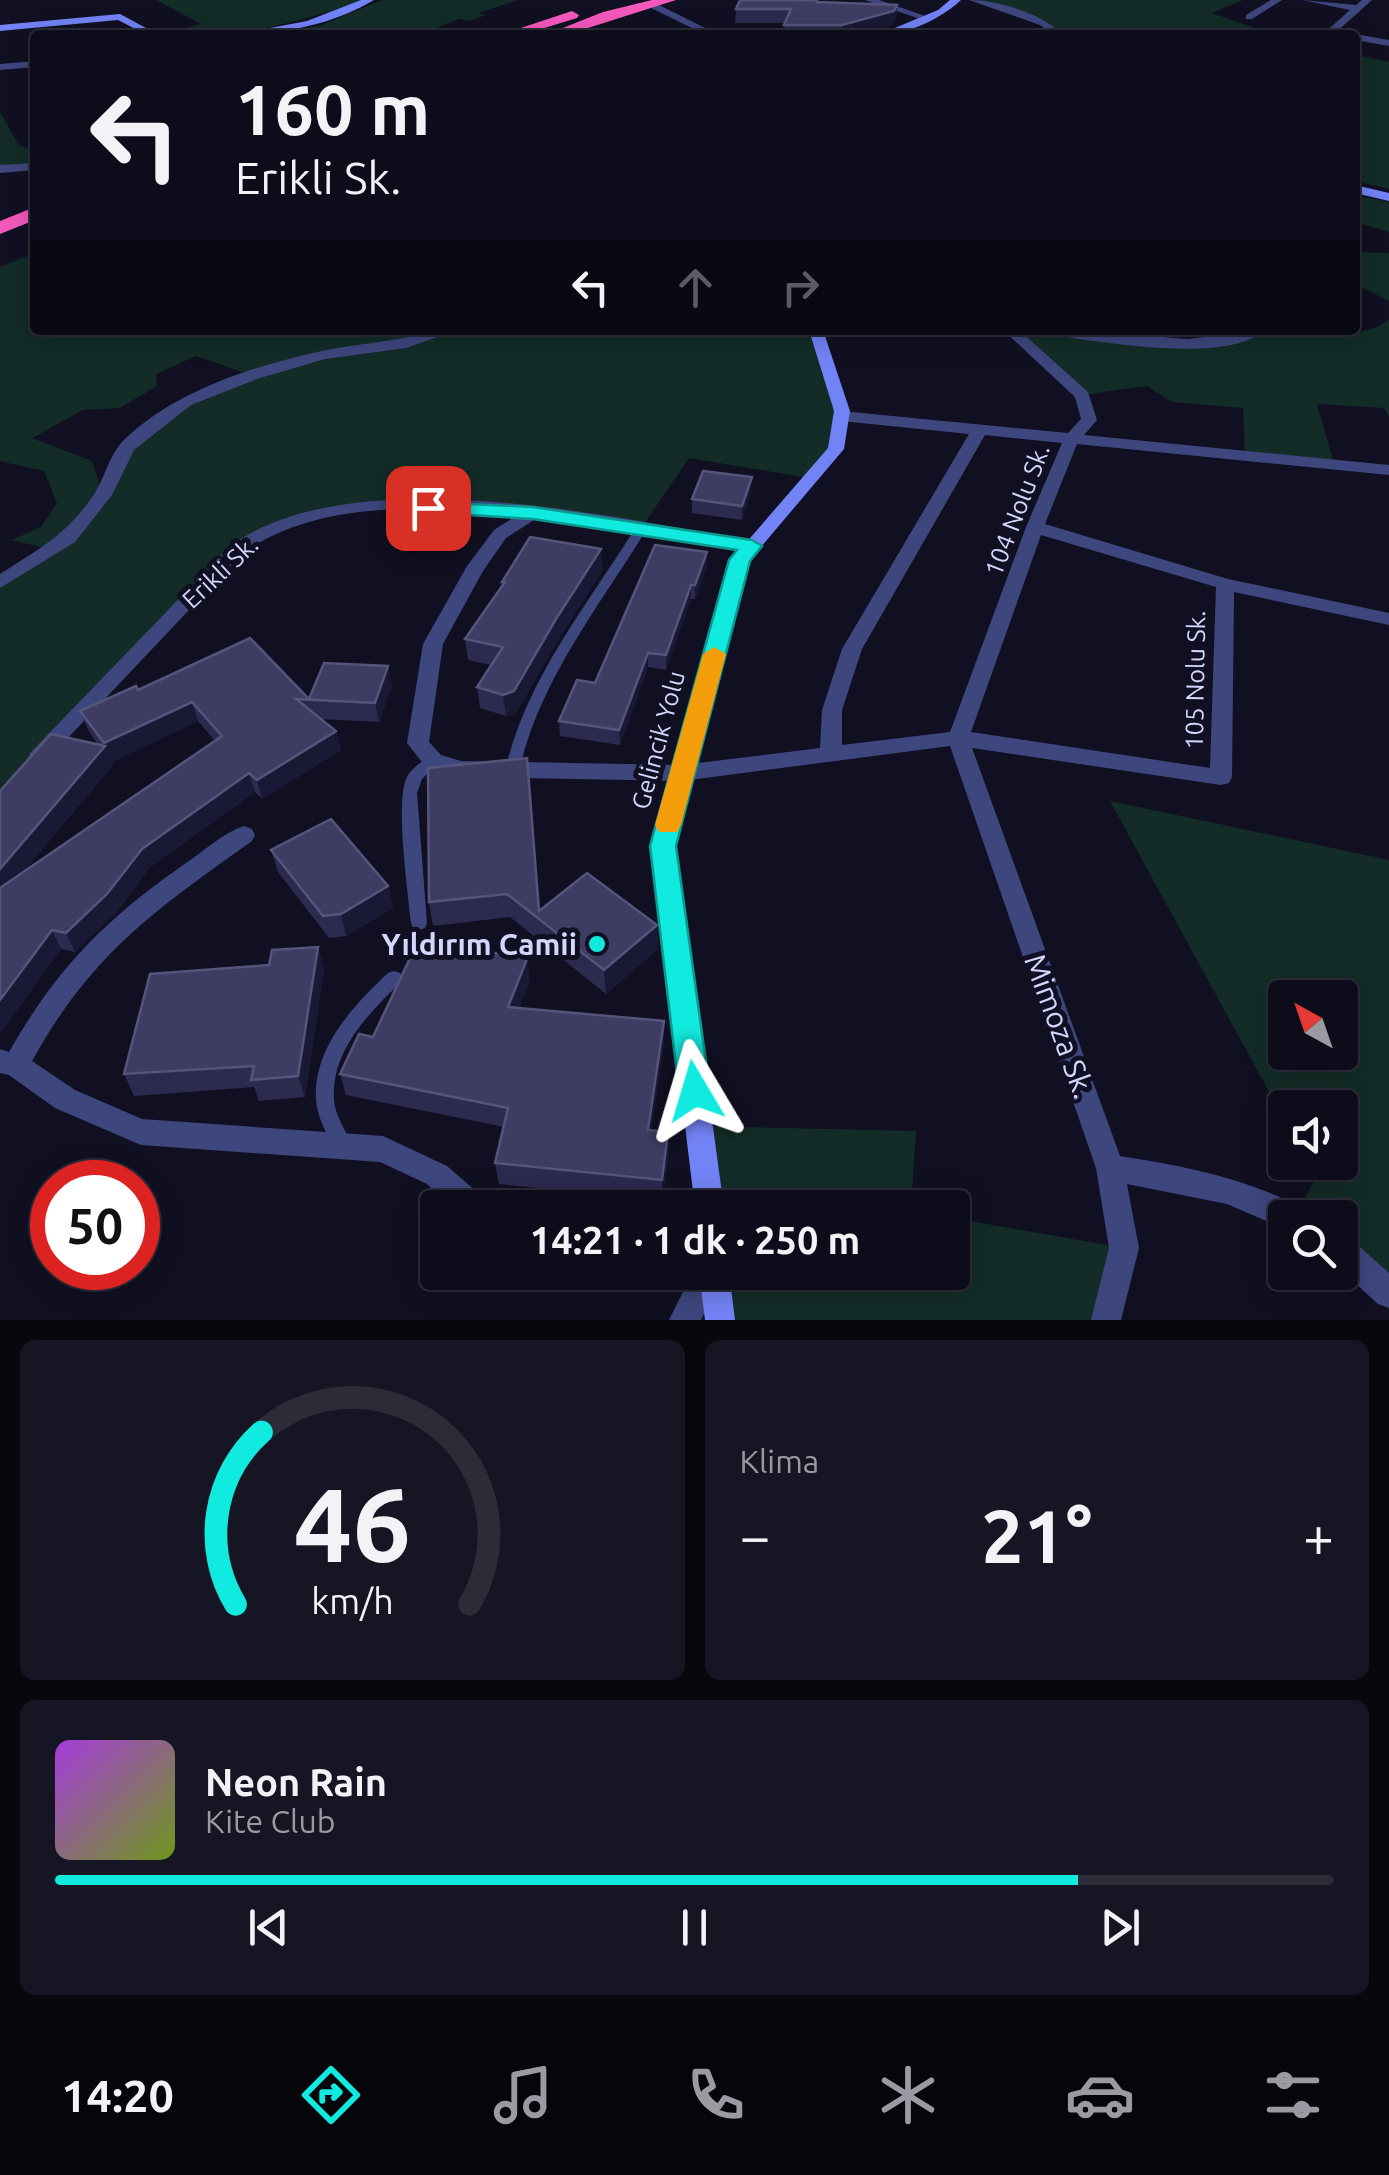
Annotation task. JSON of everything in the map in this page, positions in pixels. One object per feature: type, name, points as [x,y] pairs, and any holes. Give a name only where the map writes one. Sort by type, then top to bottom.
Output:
[{"type":"highway","points":[[524,30],[623,0]]},
{"type":"highway","points":[[568,30],[668,0]]},
{"type":"highway","points":[[0,228],[30,215]]},
{"type":"highway","points":[[0,249],[30,238]]},
{"type":"main road","points":[[270,30],[309,24],[369,0]]},
{"type":"main road","points":[[895,30],[956,0]]},
{"type":"main road","points":[[0,28],[99,16],[127,19],[146,30]]},
{"type":"main road","points":[[1360,190],[1389,197]]},
{"type":"main road","points":[[817,335],[841,416]]},
{"type":"main road","name":"Gelincik Yolu","points":[[708,1190],[663,846],[740,560],[836,449],[841,416]]},
{"type":"main road","points":[[715,1290],[720,1320]]},
{"type":"street","points":[[870,0],[926,18]]},
{"type":"street","points":[[974,0],[1045,29]]},
{"type":"street","points":[[1248,18],[1277,0]]},
{"type":"street","points":[[1307,0],[1357,8]]},
{"type":"street","points":[[1333,30],[1366,0]]},
{"type":"street","points":[[650,4],[704,30]]},
{"type":"street","points":[[1360,38],[1389,43]]},
{"type":"street","points":[[0,66],[30,64]]},
{"type":"street","points":[[0,169],[30,167]]},
{"type":"street","points":[[0,582],[70,538],[103,495],[127,447],[185,402],[324,354],[406,344],[434,335]]},
{"type":"street","name":"104 Nolu Sk.","points":[[958,738],[1035,527],[1071,440],[1089,420],[1082,396],[1015,335]]},
{"type":"street","points":[[1094,335],[1188,344],[1239,340],[1248,335]]},
{"type":"street","points":[[841,416],[1389,470]]},
{"type":"street","points":[[832,754],[832,710],[852,649],[979,431]]},
{"type":"street","name":"Erikli Sk.","points":[[26,768],[236,550],[267,530],[344,509],[394,506],[533,513],[752,546]]},
{"type":"street","points":[[533,513],[500,534],[474,570],[433,644],[418,743],[434,761],[462,769],[682,773],[958,738]]},
{"type":"street","points":[[1035,527],[1225,584],[1389,619]]},
{"type":"street","name":"105 Nolu Sk.","points":[[958,738],[1221,777],[1225,584]]},
{"type":"street","name":"Mimoza Sk.","points":[[958,738],[1110,1168],[1124,1248],[1106,1320]]},
{"type":"street","points":[[244,835],[162,893],[82,964],[8,1063],[65,1099],[140,1132],[383,1149],[438,1175],[454,1190]]},
{"type":"street","points":[[1110,1168],[1186,1180],[1268,1202]]},
{"type":"street","points":[[1358,1265],[1389,1292]]},
{"type":"street","points":[[684,1320],[702,1290]]},
{"type":"lane","points":[[513,767],[516,739],[533,706],[642,528]]},
{"type":"lane","points":[[419,923],[409,793],[415,776],[434,761]]},
{"type":"lane","points":[[342,1144],[325,1103],[330,1068],[341,1036],[358,1010],[394,978]]},
{"type":"green space","points":[[156,0],[363,0],[254,30],[178,30],[201,24]]},
{"type":"green space","points":[[382,0],[518,0],[478,13],[486,15],[470,21],[459,19],[432,30],[293,30],[319,26]]},
{"type":"green space","points":[[974,0],[1243,0],[1212,13],[1261,30],[1061,30]]},
{"type":"green space","points":[[1360,56],[1389,62],[1389,189],[1360,182]]},
{"type":"green space","points":[[0,112],[18,144],[30,150],[30,167],[0,169]]},
{"type":"green space","points":[[1360,196],[1389,202],[1389,232],[1360,223]]},
{"type":"green space","points":[[1360,252],[1389,253],[1389,301],[1360,286]]},
{"type":"green space","points":[[30,255],[30,335],[818,335],[842,411],[836,449],[810,478],[689,458],[642,527],[533,513],[394,506],[294,521],[236,550],[0,795],[0,582],[49,549],[11,540],[41,527],[57,503],[44,471],[0,461],[0,267]],"holes":[[[196,356],[251,375],[185,402],[127,447],[102,493],[92,461],[32,438],[83,410],[120,408],[157,386],[156,374]]]},
{"type":"green space","points":[[1389,319],[1389,417],[1384,408],[1317,404],[1334,464],[1245,454],[1243,408],[1172,402],[1147,386],[1082,395],[1016,335],[1173,343],[1245,335],[1360,335],[1360,331]]},
{"type":"green space","points":[[1110,801],[1389,860],[1389,1293],[1358,1265],[1358,1200],[1304,1200],[1314,1180],[1358,1180],[1358,1090],[1268,1090]]},
{"type":"green space","points":[[699,1126],[916,1131],[912,1190],[708,1190]]},
{"type":"green space","points":[[970,1221],[1124,1248],[1106,1320],[720,1320],[716,1290],[970,1290]]},
{"type":"building","points":[[740,0],[897,5],[894,11],[842,25],[784,25],[791,9],[736,9]]},
{"type":"building","points":[[703,471],[752,477],[742,506],[692,499]]},
{"type":"building","points":[[530,537],[601,549],[514,691],[503,695],[477,687],[503,647],[465,639],[505,582]]},
{"type":"building","points":[[655,545],[707,552],[666,655],[648,653],[619,730],[559,721],[577,680],[595,683]]},
{"type":"building","points":[[250,638],[309,699],[324,663],[388,666],[375,703],[296,699],[336,731],[257,780],[249,773],[142,849],[107,894],[66,933],[52,930],[0,1000],[0,888],[222,736],[192,702],[104,743],[80,711],[136,686],[138,690]]},
{"type":"building","points":[[51,734],[105,746],[0,869],[0,791]]},
{"type":"building","points":[[527,758],[539,911],[587,873],[657,925],[604,970],[507,894],[429,902],[428,768]]},
{"type":"building","points":[[331,819],[388,886],[341,914],[323,916],[271,850]]},
{"type":"building","points":[[419,939],[527,959],[508,1007],[664,1021],[648,1130],[668,1132],[662,1180],[495,1163],[508,1108],[340,1074],[359,1034],[373,1037]]},
{"type":"building","points":[[318,947],[298,1076],[251,1080],[254,1066],[124,1074],[150,974],[269,965],[272,950]]},
{"type":"slow traffic","points":[[668,825],[714,654]]},
{"type":"place","name":"Yıldırım Camii","points":[[597,944]]},
{"type":"route","points":[[428,508],[533,513],[752,546],[740,560],[663,846],[695,1091]]}]
